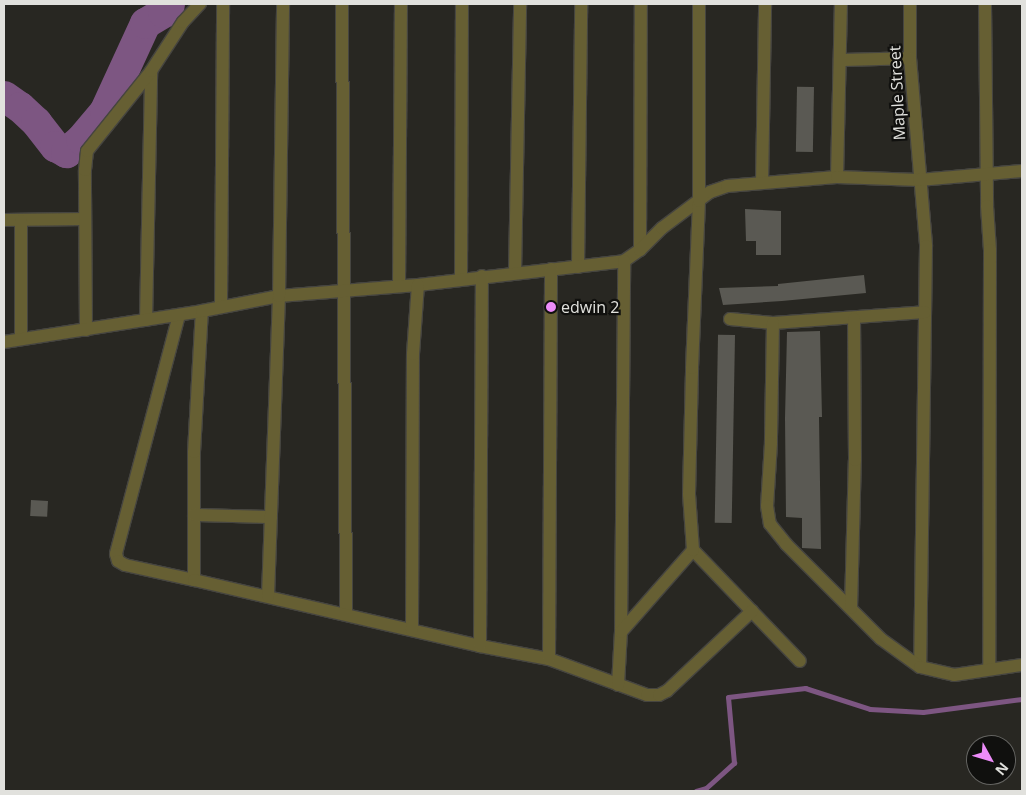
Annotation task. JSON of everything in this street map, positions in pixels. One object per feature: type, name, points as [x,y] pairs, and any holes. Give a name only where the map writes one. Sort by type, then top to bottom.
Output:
[{"type":"street","points":[[86,330],[84,170],[87,151],[151,71],[183,22],[200,4]]},
{"type":"street","points":[[221,306],[223,4]]},
{"type":"street","points":[[268,596],[279,296],[283,4]]},
{"type":"street","points":[[342,4],[346,614]]},
{"type":"street","points":[[400,286],[401,4]]},
{"type":"street","points":[[461,279],[462,4]]},
{"type":"street","points":[[515,272],[520,4]]},
{"type":"street","points":[[578,267],[581,4]]},
{"type":"street","points":[[640,250],[641,4]]},
{"type":"street","points":[[699,4],[699,201],[689,494],[693,550],[800,661]]},
{"type":"street","points":[[762,183],[765,4]]},
{"type":"street","points":[[837,177],[841,4]]},
{"type":"street","name":"Maple Street","points":[[910,4],[910,58],[926,246],[920,666]]},
{"type":"street","points":[[985,4],[990,259],[989,669]]},
{"type":"street","points":[[840,60],[910,58]]},
{"type":"street","points":[[146,320],[151,71]]},
{"type":"street","points":[[4,342],[202,311],[279,296],[418,285],[515,272],[624,261],[640,250],[662,228],[710,192],[727,186],[837,177],[919,180],[1022,171]]},
{"type":"street","points":[[4,220],[85,219]]},
{"type":"street","points":[[21,221],[21,338]]},
{"type":"street","points":[[618,685],[621,632],[624,261]]},
{"type":"street","points":[[549,660],[551,269]]},
{"type":"street","points":[[480,646],[482,276]]},
{"type":"street","points":[[412,630],[413,354],[418,285]]},
{"type":"street","points":[[194,580],[194,452],[202,311]]},
{"type":"street","points":[[730,319],[773,323],[854,319],[925,312]]},
{"type":"street","points":[[178,314],[116,554],[118,561],[125,565],[549,660],[647,695],[659,695],[667,692],[752,610]]},
{"type":"street","points":[[852,608],[855,460],[854,319]]},
{"type":"street","points":[[773,323],[771,443],[767,506],[770,524],[786,544],[882,639],[920,666],[954,675],[1022,665]]},
{"type":"street","points":[[194,515],[271,517]]},
{"type":"street","points":[[621,632],[693,550]]},
{"type":"building","points":[[797,87],[814,87],[813,152],[796,152]]},
{"type":"building","points":[[745,209],[781,211],[781,255],[756,255],[756,241],[746,241]]},
{"type":"building","points":[[864,275],[866,293],[782,301],[723,305],[719,288],[778,286],[778,284]]},
{"type":"building","points":[[820,331],[822,417],[819,417],[821,549],[802,548],[802,518],[786,517],[785,418],[787,332]]},
{"type":"building","points":[[718,335],[735,335],[732,523],[715,523]]},
{"type":"building","points":[[31,500],[48,501],[47,517],[30,516]]},
{"type":"waterway","points":[[4,96],[20,107],[36,122],[55,146],[66,152],[81,139],[105,110],[145,23],[163,12],[169,4]]},
{"type":"waterway","points":[[696,791],[706,788],[734,763],[728,697],[805,688],[870,709],[923,712],[1022,699]]},
{"type":"place","name":"edwin 2","points":[[551,307]]}]
